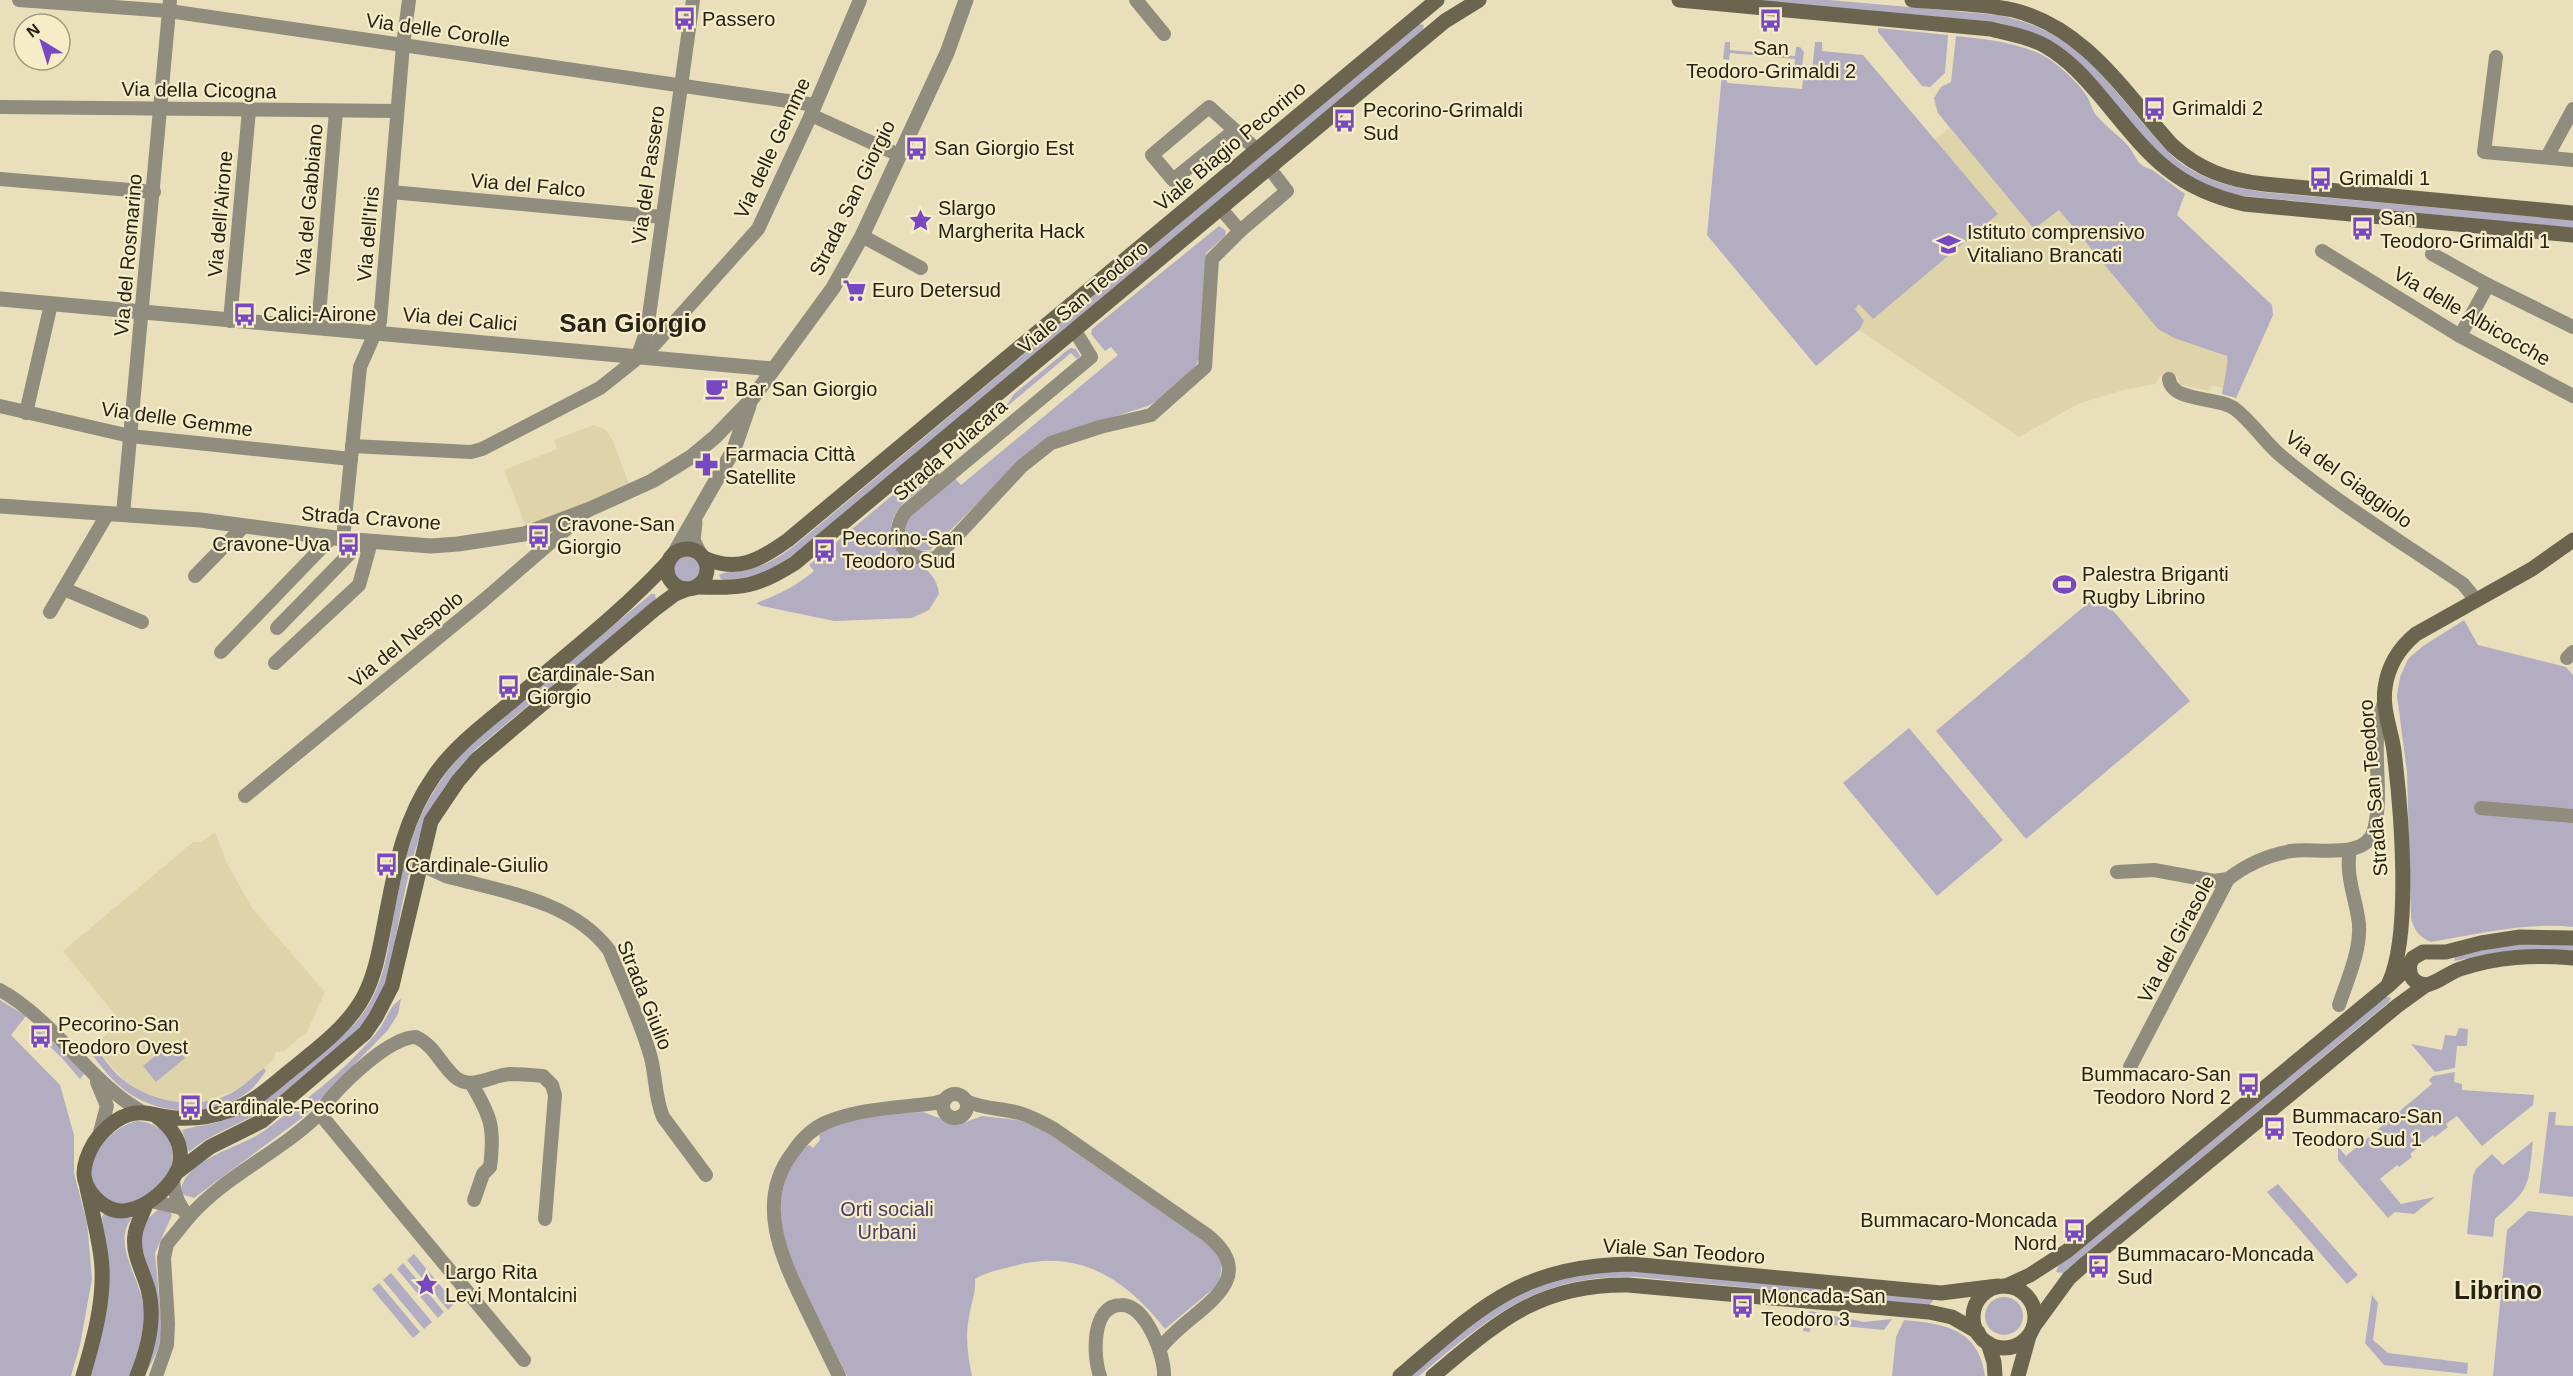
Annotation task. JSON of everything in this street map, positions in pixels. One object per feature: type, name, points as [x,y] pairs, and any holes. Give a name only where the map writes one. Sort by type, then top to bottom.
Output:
[{"type":"main road","name":"Viale Biagio Pecorino","points":[[702,556],[719,565],[742,564],[766,556],[788,540],[1437,0]]},
{"type":"main road","name":"Viale San Teodoro","points":[[692,588],[740,588],[770,580],[795,563],[1222,210],[1445,21],[1479,0]]},
{"type":"main road","points":[[1679,0],[1991,29],[2034,40],[2077,70],[2143,147],[2166,170],[2192,186],[2227,200],[2244,204],[2573,235]]},
{"type":"main road","points":[[1912,0],[1998,8],[2026,14],[2051,24],[2093,55],[2172,145],[2203,168],[2220,176],[2237,181],[2264,184],[2573,213]]},
{"type":"main road","name":"Strada San Teodoro","points":[[2389,985],[2397,968],[2402,915],[2394,751],[2384,703],[2392,661],[2406,643],[2532,569],[2573,540]]},
{"type":"main road","points":[[83,1376],[95,1335],[101,1278],[101,1258],[87,1188],[85,1161],[99,1136],[122,1117],[150,1114],[176,1118],[216,1114],[249,1102],[345,1023],[356,1009],[370,982],[378,955],[400,846],[415,808],[436,772],[464,741],[636,597],[671,558],[688,549],[702,556],[706,564],[705,577],[692,588],[675,594],[655,609],[476,760],[458,781],[431,821],[392,986],[365,1033],[262,1121],[210,1147],[175,1175],[149,1202],[135,1234],[135,1251],[148,1289],[152,1314],[146,1348],[137,1376]]},
{"type":"main road","points":[[671,558],[668,576],[671,582],[681,589],[692,588]]},
{"type":"main road","points":[[2402,915],[2407,935],[2438,958],[2442,966],[2432,982]]},
{"type":"main road","points":[[2400,937],[2410,962],[2409,972],[2414,980],[2432,982]]},
{"type":"main road","points":[[2410,962],[2419,953],[2446,952],[2500,939],[2573,938]]},
{"type":"main road","points":[[1433,1376],[1489,1329],[1519,1309],[1558,1294],[1606,1285],[1929,1312],[1952,1317],[1983,1337],[2003,1347],[2011,1347],[2018,1344],[2032,1330],[2069,1278],[2397,1006],[2432,982],[2475,964],[2505,957],[2573,958]]},
{"type":"main road","name":"Viale San Teodoro","points":[[1400,1376],[1496,1298],[1534,1280],[1585,1266],[1631,1264],[1933,1292],[1962,1292],[2002,1286],[2050,1264],[2389,985],[2410,962]]},
{"type":"main road","points":[[150,1114],[166,1124],[176,1136],[180,1163],[175,1175]]},
{"type":"main road","points":[[87,1188],[111,1210],[127,1212],[149,1202]]},
{"type":"main road","points":[[2050,1264],[2048,1269],[2051,1278],[2059,1281],[2069,1278]]},
{"type":"main road","points":[[1995,1376],[1994,1362],[1983,1337],[1974,1324],[1975,1308],[1983,1294],[2002,1286],[2014,1287],[2028,1296],[2035,1310],[2032,1330],[2018,1376]]},
{"type":"main road","points":[[1929,1312],[1939,1303],[1933,1292]]},
{"type":"street","name":"Via delle Corolle","points":[[19,0],[169,5],[403,45],[680,84],[813,110],[899,155]]},
{"type":"street","name":"Via dell'Iris","points":[[337,539],[351,452],[360,367],[364,352],[380,322],[403,45],[409,0]]},
{"type":"street","name":"Via del Passero","points":[[638,356],[646,330],[693,0]]},
{"type":"street","name":"Via delle Gemme","points":[[0,406],[130,436],[351,452],[471,452],[600,388],[654,345],[758,229],[813,110],[860,0]]},
{"type":"street","name":"Strada San Giorgio","points":[[715,437],[751,400],[833,288],[862,236],[947,53],[966,0]]},
{"type":"street","points":[[1136,0],[1164,34]]},
{"type":"street","name":"Via del Rosmarino","points":[[115,514],[130,436],[154,192],[169,5]]},
{"type":"street","points":[[2496,57],[2484,152],[2573,160]]},
{"type":"street","name":"Via della Cicogna","points":[[0,107],[398,111]]},
{"type":"street","points":[[1235,130],[1173,180],[1152,155],[1209,107],[1235,130],[1257,150]]},
{"type":"street","points":[[2547,157],[2573,109]]},
{"type":"street","name":"Via dell'Airone","points":[[230,321],[249,110]]},
{"type":"street","name":"Via del Gabbiano","points":[[318,328],[336,111]]},
{"type":"street","points":[[1222,210],[1240,231],[1287,191],[1270,169]]},
{"type":"street","points":[[0,179],[154,192]]},
{"type":"street","name":"Via del Falco","points":[[391,192],[662,217]]},
{"type":"street","name":"Strada Pulacara","points":[[1075,331],[1091,357],[905,512],[899,521],[897,537],[902,546],[916,558],[924,560],[936,558],[1022,466],[1051,443],[1100,427],[1150,416],[1205,367],[1212,259],[1240,231]]},
{"type":"street","points":[[862,236],[921,268]]},
{"type":"street","name":"Via delle Albicocche","points":[[2322,251],[2460,336],[2573,396]]},
{"type":"street","points":[[2432,254],[2573,327]]},
{"type":"street","points":[[2460,336],[2488,285]]},
{"type":"street","name":"Via dei Calici","points":[[0,299],[773,369]]},
{"type":"street","points":[[26,413],[51,304]]},
{"type":"street","name":"Via del Giaggiolo","points":[[2169,379],[2172,388],[2180,394],[2222,402],[2232,407],[2278,453],[2463,584],[2476,600]]},
{"type":"street","name":"Strada San Giorgio","points":[[671,558],[734,449],[751,400]]},
{"type":"street","points":[[715,437],[734,449]]},
{"type":"street","name":"Strada Cravone","points":[[0,506],[200,520],[337,539],[431,546],[458,544],[524,534],[590,509],[674,469],[715,437]]},
{"type":"street","points":[[919,460],[937,483]]},
{"type":"street","name":"Via del Nespolo","points":[[245,796],[484,600],[590,509]]},
{"type":"street","points":[[50,612],[115,514]]},
{"type":"street","points":[[695,520],[693,540],[702,556]]},
{"type":"street","points":[[195,576],[244,526]]},
{"type":"street","points":[[221,652],[337,539]]},
{"type":"street","points":[[277,627],[367,541]]},
{"type":"street","points":[[275,663],[359,585],[367,541]]},
{"type":"street","points":[[64,589],[142,622]]},
{"type":"street","points":[[2339,1005],[2354,957],[2359,925],[2349,876],[2350,850],[2364,845],[2373,834],[2377,816],[2375,737],[2377,721],[2384,703]]},
{"type":"street","points":[[2481,808],[2573,816]]},
{"type":"street","name":"Via del Girasole","points":[[2130,1067],[2228,879],[2245,867],[2288,851],[2350,850]]},
{"type":"street","name":"Strada Giulio","points":[[419,865],[428,866],[446,876],[504,889],[560,911],[602,941],[609,950],[648,1049],[658,1106],[663,1117],[706,1175]]},
{"type":"street","points":[[2117,872],[2154,870],[2214,881],[2228,879]]},
{"type":"street","points":[[0,990],[53,1030],[91,1072],[117,1096],[150,1114]]},
{"type":"street","points":[[156,1376],[167,1345],[164,1258],[167,1244],[185,1213],[320,1114],[339,1089],[386,1049],[408,1037],[416,1037],[425,1041],[455,1077],[471,1083],[508,1074],[543,1076],[552,1085],[555,1095],[545,1219]]},
{"type":"street","points":[[91,1072],[107,1106],[99,1136]]},
{"type":"street","points":[[471,1083],[488,1110],[492,1127],[490,1167],[483,1174],[474,1200]]},
{"type":"street","points":[[839,1376],[784,1263],[773,1215],[777,1181],[787,1159],[800,1142],[824,1123],[855,1112],[886,1107],[945,1106],[957,1094],[966,1101],[992,1109],[1018,1112],[1054,1129],[1207,1235],[1222,1248],[1228,1259],[1229,1269],[1224,1289],[1180,1327],[1160,1349]]},
{"type":"street","points":[[961,1117],[968,1107],[966,1101]]},
{"type":"street","points":[[945,1106],[954,1119],[992,1109]]},
{"type":"street","points":[[320,1114],[524,1360]]},
{"type":"street","points":[[175,1175],[173,1188],[185,1213]]},
{"type":"street","points":[[149,1202],[185,1213]]},
{"type":"street","points":[[1100,1376],[1095,1359],[1096,1335],[1101,1319],[1111,1308],[1120,1304],[1134,1309],[1152,1332],[1160,1349],[1164,1376]]},
{"type":"street","points":[[1152,1332],[1162,1334],[1180,1327]]},
{"type":"shaded area","name":"Istituto comprensivo Vitaliano Brancati","points":[[1863,55],[1934,140],[1949,128],[1934,103],[1937,92],[1945,84],[2272,305],[2273,315],[2236,398],[2222,394],[2223,388],[2212,385],[2210,391],[2182,385],[2177,375],[2160,376],[2156,384],[2123,390],[2078,404],[2019,437],[1859,330],[1816,366],[1817,95]]},
{"type":"shaded area","points":[[594,425],[606,430],[613,441],[630,487],[526,527],[504,470],[557,449],[554,440]]},
{"type":"shaded area","points":[[215,832],[226,861],[252,908],[325,992],[307,1032],[284,1051],[276,1052],[274,1060],[238,1089],[207,1101],[172,1101],[142,1092],[123,1079],[94,1046],[120,1021],[63,951],[193,842],[201,842]]},
{"type":"green space","points":[[1747,0],[1830,0],[1998,15],[2023,21],[2063,41],[2080,54],[2110,84],[2171,154],[2191,170],[2211,179],[2231,186],[2263,192],[2573,220],[2573,228],[2234,195],[2215,189],[2175,169],[2034,33],[1996,22]]},
{"type":"green space","points":[[1419,24],[1424,25],[1423,30],[798,551],[772,569],[752,578],[731,581],[721,579],[719,575],[757,567],[794,546]]},
{"type":"green space","points":[[1878,28],[1948,35],[1945,73],[1930,87],[1922,86],[1878,32]]},
{"type":"green space","points":[[1956,36],[2022,47],[2046,57],[2060,68],[2085,93],[2096,115],[2129,147],[2140,164],[2151,169],[2185,194],[2177,215],[2272,305],[2273,315],[2236,398],[2222,394],[2227,356],[2174,338],[2158,329],[2059,210],[2034,229],[1938,113],[1934,98],[1941,87],[1951,82]]},
{"type":"green space","points":[[1725,42],[1730,42],[1730,50],[1795,56],[1796,47],[1800,47],[1804,52],[1802,67],[1794,70],[1795,59],[1730,53],[1729,60],[1723,59]]},
{"type":"green space","points":[[1815,42],[1822,42],[1822,51],[1863,55],[1998,214],[1873,319],[1859,304],[1855,309],[1864,321],[1859,330],[1816,366],[1707,235],[1722,74],[1727,75],[1727,83],[1802,89],[1803,79],[1811,80]]},
{"type":"green space","points":[[1219,226],[1226,231],[1225,236],[1206,253],[1200,356],[1186,378],[1148,406],[1071,430],[1018,464],[930,550],[916,551],[906,537],[906,520],[954,477],[961,485],[1118,355],[1111,347],[1105,351],[1091,334],[1092,329]]},
{"type":"green space","points":[[1070,348],[1076,349],[1080,356],[1077,359],[1071,353],[1004,409],[1014,394]]},
{"type":"green space","points":[[918,477],[923,481],[921,489],[899,508],[892,524],[893,536],[899,545],[936,582],[939,594],[929,610],[912,618],[834,621],[756,603],[786,590],[814,571],[809,565],[913,478]]},
{"type":"green space","points":[[687,556],[697,560],[701,570],[697,580],[687,584],[677,580],[673,570],[677,560]]},
{"type":"green space","points":[[651,594],[655,594],[656,600],[477,748],[443,790],[421,833],[414,855],[386,984],[372,1013],[356,1033],[266,1107],[205,1140],[189,1152],[182,1130],[222,1121],[240,1113],[333,1044],[358,1020],[368,1006],[379,982],[387,955],[409,847],[425,807],[436,787],[468,747]]},
{"type":"green space","points":[[2099,594],[2190,701],[2026,839],[1936,731]]},
{"type":"green space","points":[[2464,620],[2478,645],[2566,667],[2573,675],[2573,927],[2520,927],[2431,942],[2415,930],[2412,922],[2407,772],[2397,696],[2400,677],[2408,659],[2423,646]]},
{"type":"green space","points":[[1909,728],[2003,840],[1937,896],[1843,783]]},
{"type":"green space","points":[[2509,944],[2573,944],[2573,951],[2540,949],[2510,951],[2454,961],[2455,957]]},
{"type":"green space","points":[[2385,996],[2391,998],[2389,1002],[2063,1273],[2056,1272],[2058,1266]]},
{"type":"green space","points":[[401,999],[398,1014],[388,1030],[302,1118],[194,1198],[181,1194],[183,1182],[201,1163],[264,1131],[335,1076],[371,1039],[391,1008]]},
{"type":"green space","points":[[0,1000],[26,1016],[11,1035],[60,1085],[74,1135],[74,1173],[87,1223],[92,1279],[80,1345],[71,1376],[0,1376]]},
{"type":"green space","points":[[2459,1028],[2468,1029],[2467,1046],[2457,1046],[2455,1068],[2435,1072],[2411,1044],[2442,1050],[2445,1035],[2456,1036]]},
{"type":"green space","points":[[38,1029],[84,1074],[80,1079],[61,1057],[35,1033]]},
{"type":"green space","points":[[172,1042],[185,1058],[156,1082],[143,1066]]},
{"type":"green space","points":[[90,1044],[121,1078],[134,1087],[148,1094],[178,1102],[210,1101],[241,1087],[264,1068],[266,1071],[251,1090],[221,1106],[189,1111],[173,1110],[143,1101],[124,1090],[89,1051]]},
{"type":"green space","points":[[2455,1072],[2454,1082],[2462,1084],[2462,1090],[2534,1095],[2533,1105],[2482,1146],[2457,1116],[2446,1124],[2448,1127],[2435,1137],[2433,1135],[2410,1154],[2412,1157],[2399,1167],[2397,1165],[2380,1179],[2401,1204],[2435,1197],[2414,1214],[2395,1212],[2388,1218],[2338,1160],[2338,1147],[2346,1156],[2432,1084],[2429,1080],[2433,1076]]},
{"type":"green space","name":"Orti sociali Urbani","points":[[923,1112],[958,1125],[982,1116],[1017,1120],[1037,1126],[1210,1245],[1222,1263],[1219,1284],[1165,1329],[1150,1311],[1117,1282],[1080,1265],[1060,1261],[1038,1261],[989,1272],[975,1279],[967,1332],[972,1376],[847,1376],[790,1256],[782,1222],[783,1188],[797,1156],[809,1145],[813,1148],[820,1140],[819,1135],[829,1128],[868,1116]]},
{"type":"green space","points":[[2549,1112],[2556,1112],[2555,1125],[2573,1126],[2573,1197],[2539,1193]]},
{"type":"green space","points":[[137,1121],[154,1126],[167,1136],[173,1152],[170,1169],[155,1189],[139,1200],[123,1204],[115,1203],[100,1193],[94,1182],[92,1171],[94,1160],[107,1139],[126,1125]]},
{"type":"green space","points":[[2533,1141],[2526,1186],[2522,1193],[2495,1219],[2493,1237],[2467,1234],[2473,1176],[2476,1169],[2492,1154],[2503,1165]]},
{"type":"green space","points":[[2278,1184],[2358,1275],[2347,1284],[2267,1192]]},
{"type":"green space","points":[[159,1209],[169,1210],[172,1215],[155,1253],[163,1339],[145,1376],[151,1277],[140,1241],[146,1220]]},
{"type":"green space","points":[[2528,1211],[2573,1216],[2573,1376],[2493,1376],[2507,1230]]},
{"type":"green space","points":[[104,1213],[132,1218],[126,1229],[126,1252],[143,1300],[144,1312],[140,1344],[130,1376],[88,1376],[106,1251],[102,1217]]},
{"type":"green space","points":[[414,1254],[455,1303],[448,1310],[407,1260]]},
{"type":"green space","points":[[403,1263],[444,1312],[438,1318],[397,1269]]},
{"type":"green space","points":[[1636,1270],[1933,1299],[1933,1301],[1929,1305],[1636,1277],[1601,1278],[1543,1291],[1517,1303],[1469,1335],[1419,1376],[1409,1376],[1468,1327],[1510,1299],[1532,1288],[1556,1279],[1581,1274]]},
{"type":"green space","points":[[391,1273],[432,1322],[424,1329],[383,1280]]},
{"type":"green space","points":[[379,1283],[420,1332],[413,1338],[372,1289]]},
{"type":"green space","points":[[2372,1295],[2378,1303],[2373,1340],[2388,1353],[2468,1363],[2467,1374],[2384,1365],[2365,1343]]},
{"type":"green space","points":[[2004,1297],[2018,1302],[2023,1316],[2018,1330],[2004,1335],[1990,1330],[1985,1316],[1990,1302]]},
{"type":"green space","points":[[1811,1311],[1864,1322],[1892,1319],[1884,1330],[1811,1323],[1810,1332],[1803,1331],[1804,1316]]},
{"type":"green space","points":[[1904,1320],[1945,1327],[1967,1338],[1981,1360],[1985,1376],[1892,1376],[1896,1337]]},
{"type":"place","name":"Passero","points":[[684,19]]},
{"type":"place","name":"San Teodoro-Grimaldi 2","points":[[1771,20]]},
{"type":"place","name":"Grimaldi 2","points":[[2154,108]]},
{"type":"place","name":"Pecorino-Grimaldi Sud","points":[[1345,121]]},
{"type":"place","name":"San Giorgio Est","points":[[916,148]]},
{"type":"place","name":"Grimaldi 1","points":[[2321,178]]},
{"type":"place","name":"Slargo Margherita Hack","points":[[920,220]]},
{"type":"place","name":"San Teodoro-Grimaldi 1","points":[[2362,229]]},
{"type":"place","name":"Istituto comprensivo Vitaliano Brancati","points":[[1949,244]]},
{"type":"place","name":"Euro Detersud","points":[[854,290]]},
{"type":"place","name":"Calici-Airone","points":[[245,314]]},
{"type":"place","name":"Bar San Giorgio","points":[[717,389]]},
{"type":"place","name":"Farmacia Città Satellite","points":[[707,465]]},
{"type":"place","name":"Cravone-San Giorgio","points":[[539,536]]},
{"type":"place","name":"Cravone-Uva","points":[[348,544]]},
{"type":"place","name":"Pecorino-San Teodoro Sud","points":[[824,550]]},
{"type":"place","name":"Palestra Briganti Rugby Librino","points":[[2064,585]]},
{"type":"place","name":"Cardinale-San Giorgio","points":[[509,686]]},
{"type":"place","name":"Cardinale-Giulio","points":[[387,865]]},
{"type":"place","name":"Pecorino-San Teodoro Ovest","points":[[40,1036]]},
{"type":"place","name":"Bummacaro-San Teodoro Nord 2","points":[[2249,1085]]},
{"type":"place","name":"Cardinale-Pecorino","points":[[190,1107]]},
{"type":"place","name":"Bummacaro-San Teodoro Sud 1","points":[[2274,1128]]},
{"type":"place","name":"Bummacaro-Moncada Nord","points":[[2075,1231]]},
{"type":"place","name":"Bummacaro-Moncada Sud","points":[[2099,1266]]},
{"type":"place","name":"Largo Rita Levi Montalcini","points":[[427,1284]]},
{"type":"place","name":"Moncada-San Teodoro 3","points":[[1743,1307]]},
{"type":"district","name":"San Giorgio","points":[[633,323]]},
{"type":"district","name":"Librino","points":[[2498,1290]]}]
